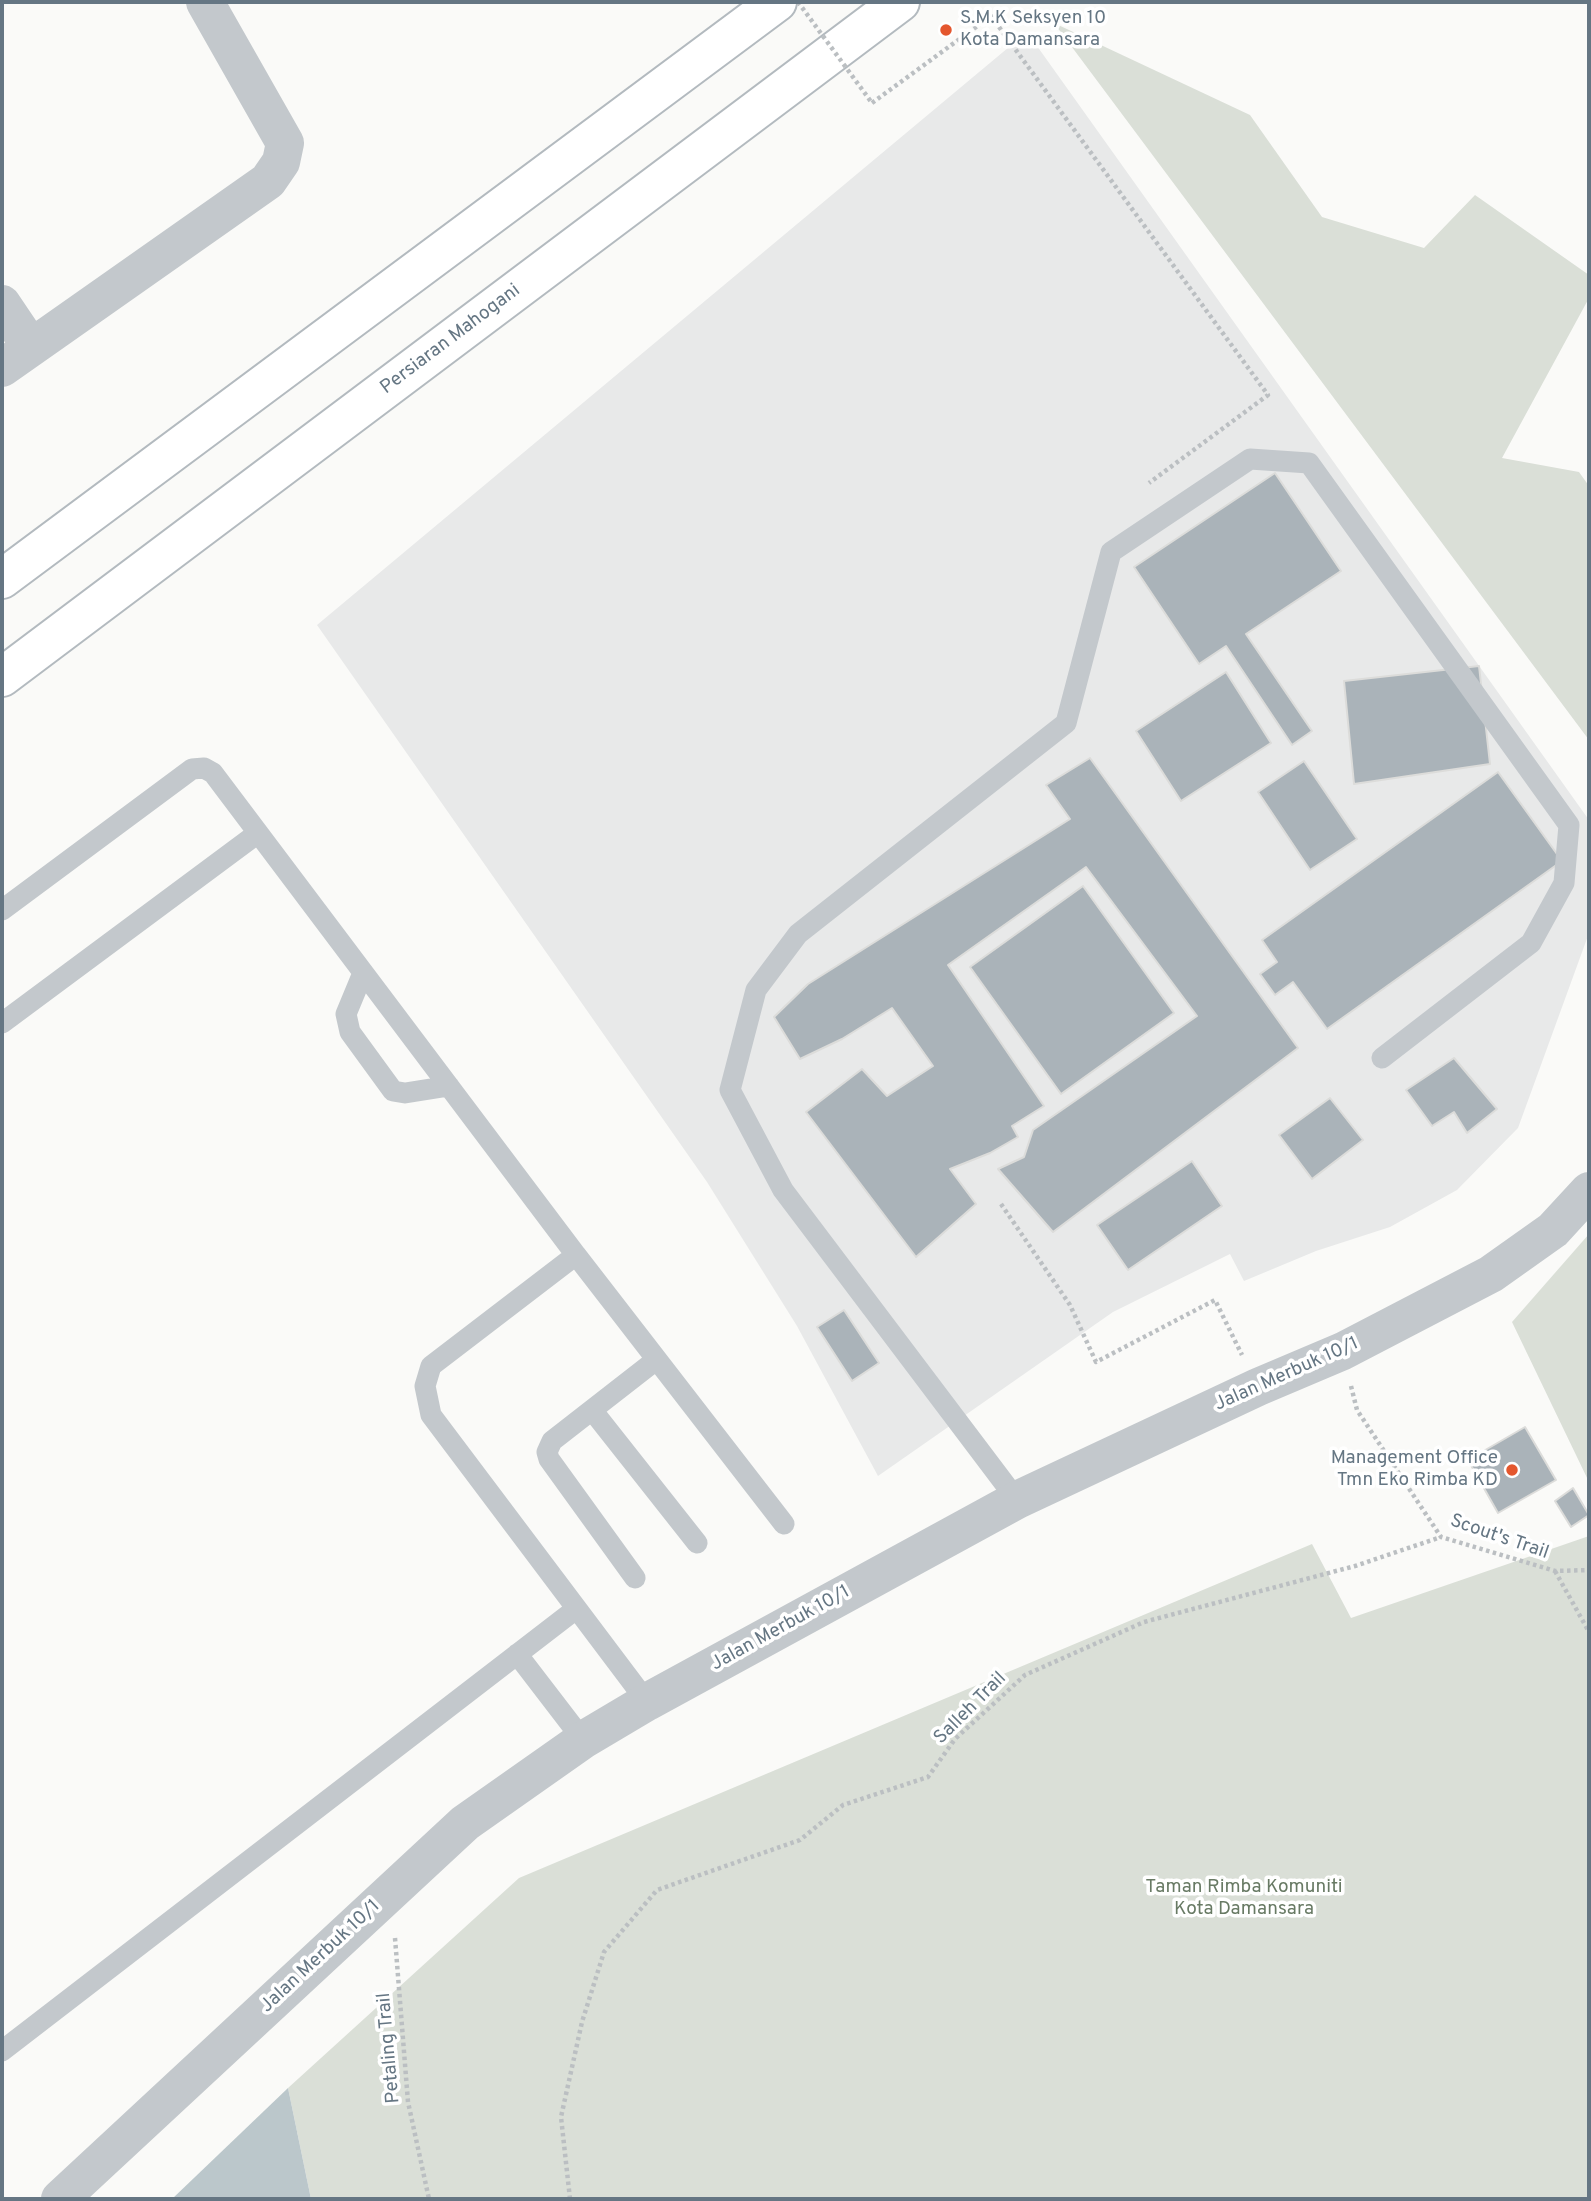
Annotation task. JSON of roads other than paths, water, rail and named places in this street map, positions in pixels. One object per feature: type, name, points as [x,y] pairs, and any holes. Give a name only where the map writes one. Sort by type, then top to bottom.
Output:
[{"type":"main road","points":[[2,579],[777,2]]},
{"type":"main road","name":"Persiaran Mahogani","points":[[2,677],[900,2]]},
{"type":"street","points":[[2,304],[17,357],[268,181],[281,162],[285,143],[205,2]]},
{"type":"street","name":"Jalan Merbuk 10/1","points":[[60,2199],[465,1823],[583,1740],[647,1702],[1017,1500],[1258,1387],[1343,1351],[1491,1274],[1553,1230],[1589,1191]]},
{"type":"lane","points":[[1017,1500],[783,1190],[730,1090],[756,990],[798,934],[1066,723],[1111,552],[1250,458],[1309,463],[1569,825],[1564,883],[1531,943],[1382,1058]]},
{"type":"lane","points":[[2,910],[192,769],[204,768],[213,773],[576,1255],[784,1524]]},
{"type":"lane","points":[[2,1023],[258,833]]},
{"type":"lane","points":[[363,973],[346,1014],[350,1032],[393,1091],[405,1094],[449,1086]]},
{"type":"lane","points":[[576,1255],[431,1366],[425,1386],[431,1415],[647,1702]]},
{"type":"lane","points":[[635,1578],[549,1459],[547,1452],[552,1441],[656,1360]]},
{"type":"lane","points":[[592,1410],[697,1543]]},
{"type":"lane","points":[[2,2051],[576,1609]]},
{"type":"lane","points":[[517,1654],[583,1740]]},
{"type":"place","name":"S.M.K Seksyen 10 Kota Damansara","points":[[946,30]]},
{"type":"place","name":"Management Office Tmn Eko Rimba KD","points":[[1512,1470]]},
{"type":"park label","name":"Taman Rimba Komuniti Kota Damansara","points":[[1244,1899]]}]
